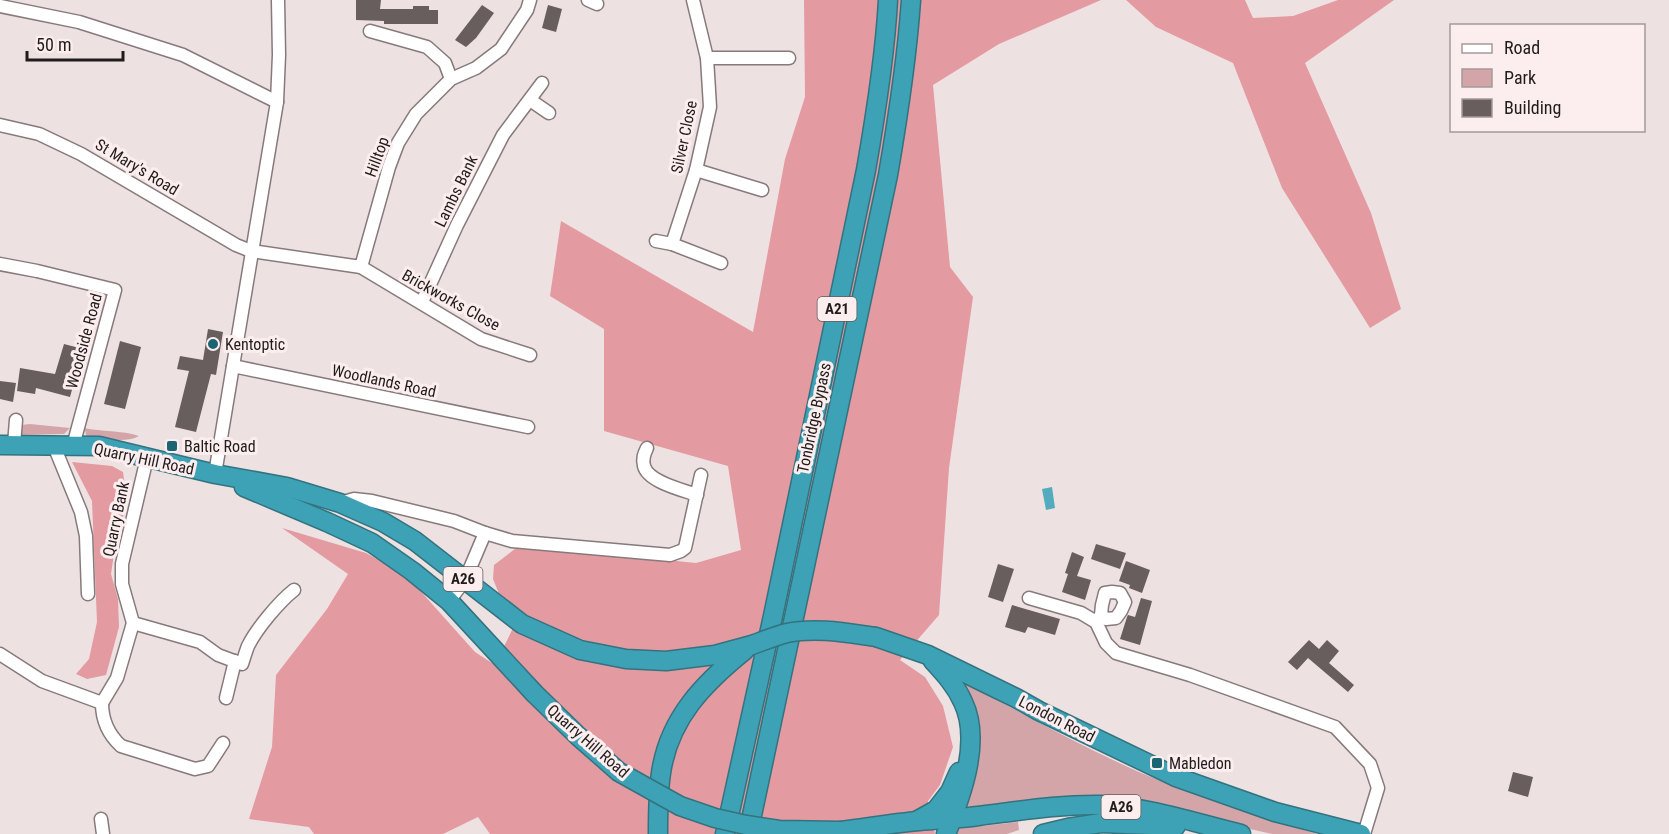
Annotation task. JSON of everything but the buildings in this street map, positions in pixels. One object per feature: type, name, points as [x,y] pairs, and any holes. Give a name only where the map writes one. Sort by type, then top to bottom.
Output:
[{"type":"highway","name":"Tonbridge Bypass","points":[[725,834],[866,170],[878,102],[888,0]]},
{"type":"highway","name":"Tonbridge Bypass","points":[[748,834],[885,187],[900,108],[911,0]]},
{"type":"highway","name":"Quarry Hill Road","points":[[7,444],[99,446],[215,474],[287,487],[340,503],[383,522],[415,541],[522,624],[580,650],[626,658],[717,663]]},
{"type":"highway","name":"Quarry Hill Road","points":[[215,474],[372,543],[412,571],[449,601],[534,693],[619,772],[680,806],[715,818],[746,825],[779,830],[841,831],[917,821],[949,826],[1067,806],[1103,805],[1182,818],[1241,834]]},
{"type":"highway","name":"London Road","points":[[658,834],[661,772],[668,746],[678,722],[717,663],[752,645],[788,633],[810,630],[876,637],[928,655],[1176,777],[1275,812],[1362,834]]},
{"type":"highway","name":"A26","points":[[917,821],[936,810],[950,792],[970,749],[969,721],[965,704],[955,687],[928,655]]},
{"type":"highway","points":[[949,826],[961,796],[970,749]]},
{"type":"highway","points":[[1043,834],[1101,823],[1216,828]]},
{"type":"street","points":[[215,474],[277,102],[278,0]]},
{"type":"street","name":"Hilltop","points":[[361,267],[389,167],[398,143],[416,114],[451,79],[476,68],[501,49],[527,10],[530,0]]},
{"type":"street","name":"Silver Close","points":[[672,244],[696,170],[710,107],[707,58],[693,0]]},
{"type":"street","points":[[0,6],[79,22],[183,55],[277,102]]},
{"type":"street","points":[[370,32],[427,47],[445,63],[451,79]]},
{"type":"street","points":[[707,58],[789,58]]},
{"type":"street","name":"Lambs Bank","points":[[422,302],[457,225],[503,135],[542,83]]},
{"type":"street","points":[[530,100],[549,113]]},
{"type":"street","name":"St Mary's Road","points":[[0,125],[39,134],[81,154],[237,246],[252,251]]},
{"type":"street","points":[[696,170],[762,190]]},
{"type":"street","points":[[656,241],[672,244],[721,262]]},
{"type":"street","points":[[252,251],[361,267]]},
{"type":"street","name":"Woodside Road","points":[[0,264],[115,290],[73,446]]},
{"type":"street","name":"Brickworks Close","points":[[361,267],[481,339],[530,355]]},
{"type":"street","name":"Woodlands Road","points":[[233,366],[528,427]]},
{"type":"street","points":[[7,444],[16,420]]},
{"type":"street","points":[[54,446],[81,512],[86,536],[88,594]]},
{"type":"street","points":[[647,448],[643,458],[644,468],[650,475],[663,483],[697,495]]},
{"type":"street","name":"Quarry Bank","points":[[133,622],[122,584],[122,564],[147,458]]},
{"type":"street","name":"Quarry Hill Road","points":[[340,503],[354,499],[372,501],[454,521],[512,541],[670,555],[685,548],[701,475]]},
{"type":"street","points":[[449,601],[465,580],[485,533]]},
{"type":"street","points":[[223,743],[208,766],[195,769],[121,746],[114,739],[109,731],[102,703],[117,678],[133,622],[200,642],[218,656],[242,664],[249,645],[277,604],[294,590]]},
{"type":"street","points":[[1029,598],[1099,619],[1106,643],[1116,653],[1190,675],[1335,727],[1370,764],[1378,788],[1362,834]]},
{"type":"street","points":[[0,654],[42,681],[102,703]]},
{"type":"street","points":[[226,698],[235,661]]},
{"type":"street","points":[[101,819],[103,834]]},
{"type":"green space","points":[[21,425],[70,428],[64,434],[19,435]]},
{"type":"green space","points":[[84,428],[139,436],[123,440],[93,438],[87,437]]},
{"type":"green space","points":[[959,680],[1139,772],[1227,806],[1317,834],[1272,834],[1154,807],[960,811],[978,754],[980,730],[972,704]]},
{"type":"green space","points":[[1018,822],[1019,830],[1007,834],[951,834],[954,825],[979,823],[982,826]]},
{"type":"shaded area","points":[[804,0],[1101,0],[999,44],[933,85],[950,267],[973,297],[949,468],[939,615],[900,660],[925,677],[943,706],[953,747],[940,785],[928,801],[935,834],[490,834],[478,817],[443,834],[314,834],[309,827],[249,819],[272,747],[276,675],[327,609],[348,574],[282,528],[366,553],[407,576],[475,652],[495,665],[513,628],[493,579],[494,565],[520,545],[696,563],[741,550],[728,466],[604,431],[604,329],[550,296],[561,221],[753,332],[785,159],[805,97]]},
{"type":"shaded area","points":[[1126,0],[1245,0],[1253,18],[1293,16],[1338,0],[1394,0],[1305,63],[1371,213],[1401,309],[1370,328],[1282,188],[1233,63],[1156,27]]},
{"type":"shaded area","points":[[72,462],[112,466],[123,472],[127,500],[111,574],[118,599],[119,627],[106,675],[87,679],[76,674],[89,659],[97,622],[92,501]]},
{"type":"water","points":[[1052,487],[1055,508],[1046,510],[1042,489]]},
{"type":"place","name":"Kentoptic","points":[[213,344]]},
{"type":"place","name":"Baltic Road","points":[[172,446]]},
{"type":"place","name":"Mabledon","points":[[1157,763]]}]
